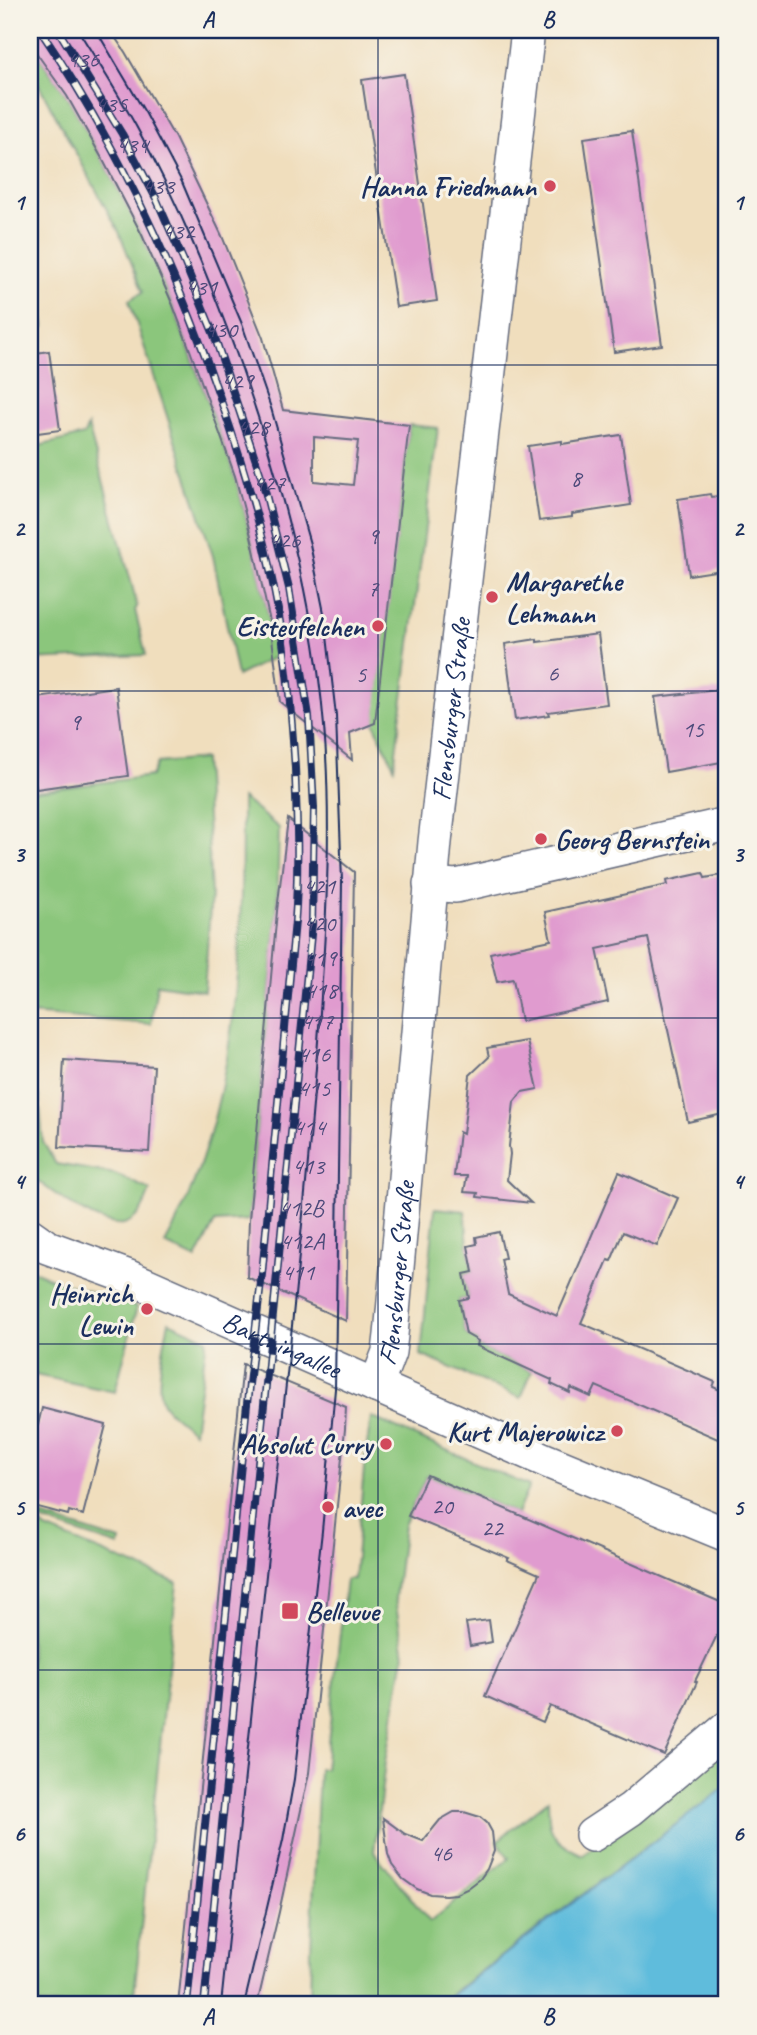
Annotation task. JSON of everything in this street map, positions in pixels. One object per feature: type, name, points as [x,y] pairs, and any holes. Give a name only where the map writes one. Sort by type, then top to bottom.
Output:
[{"type":"street","name":"Flensburger Straße","points":[[376,1386],[391,1335],[430,884],[528,30]]},
{"type":"street","points":[[430,884],[456,886],[727,824]]},
{"type":"street","name":"Bartningallee","points":[[30,1235],[47,1247],[129,1277],[547,1461],[727,1535]]},
{"type":"street","points":[[592,1835],[631,1810],[727,1728]]},
{"type":"green space","points":[[30,44],[67,96],[142,235],[172,303],[235,476],[251,536],[275,657],[237,676],[213,556],[129,300],[143,292],[119,232],[30,72]]},
{"type":"green space","points":[[30,285],[42,306],[44,327],[30,329]]},
{"type":"green space","points":[[409,425],[438,428],[394,767],[374,723]]},
{"type":"green space","points":[[88,426],[133,589],[146,655],[30,660],[30,448],[84,435]]},
{"type":"green space","points":[[204,759],[211,895],[204,991],[157,984],[151,1024],[30,1014],[30,792],[151,776],[157,763]]},
{"type":"green space","points":[[242,798],[279,828],[277,911],[249,1220],[215,1222],[196,1259],[165,1244],[190,1192],[209,1139],[232,1027],[241,912]]},
{"type":"green space","points":[[30,1078],[39,1097],[43,1142],[56,1164],[115,1174],[150,1190],[144,1206],[129,1222],[113,1223],[88,1214],[30,1175]]},
{"type":"green space","points":[[435,1208],[465,1211],[473,1272],[464,1274],[469,1298],[459,1300],[466,1334],[478,1341],[477,1346],[532,1371],[521,1398],[421,1355]]},
{"type":"green space","points":[[30,1269],[51,1279],[137,1307],[115,1392],[30,1374]]},
{"type":"green space","points":[[169,1322],[207,1339],[194,1432],[170,1412],[161,1398],[161,1365]]},
{"type":"green space","points":[[371,1417],[529,1486],[517,1514],[427,1475],[404,1525],[395,1598],[404,1656],[385,1762],[374,1852],[430,1922],[509,1858],[497,1841],[548,1800],[549,1821],[554,1835],[564,1845],[583,1855],[727,1737],[727,1786],[436,2005],[310,2005],[319,1769],[325,1769],[346,1579],[354,1579]]},
{"type":"green space","points":[[30,1515],[46,1529],[177,1583],[133,2005],[30,2005]]},
{"type":"green space","points":[[42,1516],[120,1541],[119,1546],[40,1520]]},
{"type":"water","points":[[727,1786],[727,2005],[439,2005],[471,1980]]},
{"type":"building","points":[[30,30],[110,30],[175,138],[222,236],[263,338],[283,410],[409,425],[375,723],[350,733],[352,760],[280,702],[270,622],[251,536],[235,476],[190,350],[142,235],[104,162],[67,96],[30,44]],"holes":[[[314,437],[358,441],[353,485],[314,481]]]},
{"type":"building","points":[[404,74],[437,301],[396,307],[362,80]]},
{"type":"building","points":[[632,131],[662,345],[614,352],[584,138]]},
{"type":"building","points":[[49,351],[60,430],[30,434],[30,354]]},
{"type":"building","points":[[621,435],[631,505],[539,521],[528,446]]},
{"type":"building","points":[[710,494],[711,497],[727,495],[727,566],[722,567],[722,570],[689,575],[678,499]]},
{"type":"building","points":[[598,634],[607,704],[548,712],[549,715],[515,720],[505,644]]},
{"type":"building","points":[[116,687],[128,776],[36,789],[30,744],[30,699]]},
{"type":"building","points":[[727,689],[727,761],[666,772],[655,697]]},
{"type":"building","points":[[288,819],[354,872],[346,1321],[247,1277],[249,1220]]},
{"type":"building","points":[[703,873],[705,878],[727,874],[727,1113],[688,1122],[648,938],[597,949],[608,1002],[521,1021],[513,979],[497,982],[490,953],[551,940],[545,912],[667,885],[666,881]]},
{"type":"building","points":[[527,1041],[538,1089],[522,1092],[514,1102],[507,1180],[531,1203],[477,1197],[478,1193],[464,1192],[467,1176],[454,1176],[459,1132],[463,1134],[470,1075],[489,1057],[487,1048]]},
{"type":"building","points":[[64,1060],[154,1066],[149,1152],[59,1147]]},
{"type":"building","points":[[619,1172],[678,1198],[657,1246],[623,1232],[581,1323],[715,1382],[713,1387],[727,1393],[727,1443],[596,1386],[591,1397],[571,1388],[570,1393],[551,1384],[552,1380],[477,1346],[478,1341],[466,1334],[459,1300],[469,1298],[464,1274],[473,1272],[468,1246],[477,1244],[476,1237],[499,1232],[505,1258],[501,1259],[508,1294],[557,1316]]},
{"type":"building","points":[[243,1364],[346,1407],[345,1429],[309,1773],[257,2005],[178,2005]]},
{"type":"building","points":[[42,1408],[106,1425],[83,1515],[69,1511],[68,1515],[34,1506],[37,1493],[30,1491],[30,1423],[38,1425]]},
{"type":"building","points":[[427,1475],[727,1605],[727,1636],[718,1633],[664,1755],[550,1706],[543,1722],[485,1696],[539,1574],[507,1560],[509,1558],[408,1516]]},
{"type":"building","points":[[489,1620],[492,1642],[470,1646],[466,1623]]},
{"type":"building","points":[[454,1812],[480,1817],[487,1823],[492,1832],[494,1851],[480,1879],[467,1889],[456,1894],[430,1894],[403,1879],[392,1865],[383,1818],[405,1834],[423,1841],[440,1820]]},
{"type":"tram line","points":[[78,30],[152,155],[207,276],[242,369],[270,456],[294,545],[313,635],[324,726],[328,821],[327,885],[316,1072],[221,2005]]},
{"type":"tram line","points":[[96,30],[146,114],[182,182],[242,324],[271,408],[310,544],[325,618],[336,716],[342,882],[335,1389],[294,1779],[283,1840],[244,2005]]},
{"type":"railway","points":[[40,30],[94,116],[142,206],[202,347],[250,491],[269,564],[290,701],[296,787],[295,921],[262,1274],[187,2005]]},
{"type":"railway","points":[[58,30],[122,134],[156,198],[214,335],[262,479],[289,588],[309,716],[314,808],[312,924],[204,2005]]},
{"type":"place","name":"Hanna Friedmann","points":[[550,186]]},
{"type":"place","name":"Margarethe Lehmann","points":[[492,597]]},
{"type":"place","name":"Eisteufelchen","points":[[378,626]]},
{"type":"place","name":"Georg Bernstein","points":[[541,839]]},
{"type":"place","name":"Heinrich Lewin","points":[[147,1309]]},
{"type":"place","name":"Kurt Majerowicz","points":[[617,1431]]},
{"type":"place","name":"Absolut Curry","points":[[386,1444]]},
{"type":"place","name":"avec","points":[[328,1507]]},
{"type":"place","name":"Bellevue","points":[[290,1611]]}]
